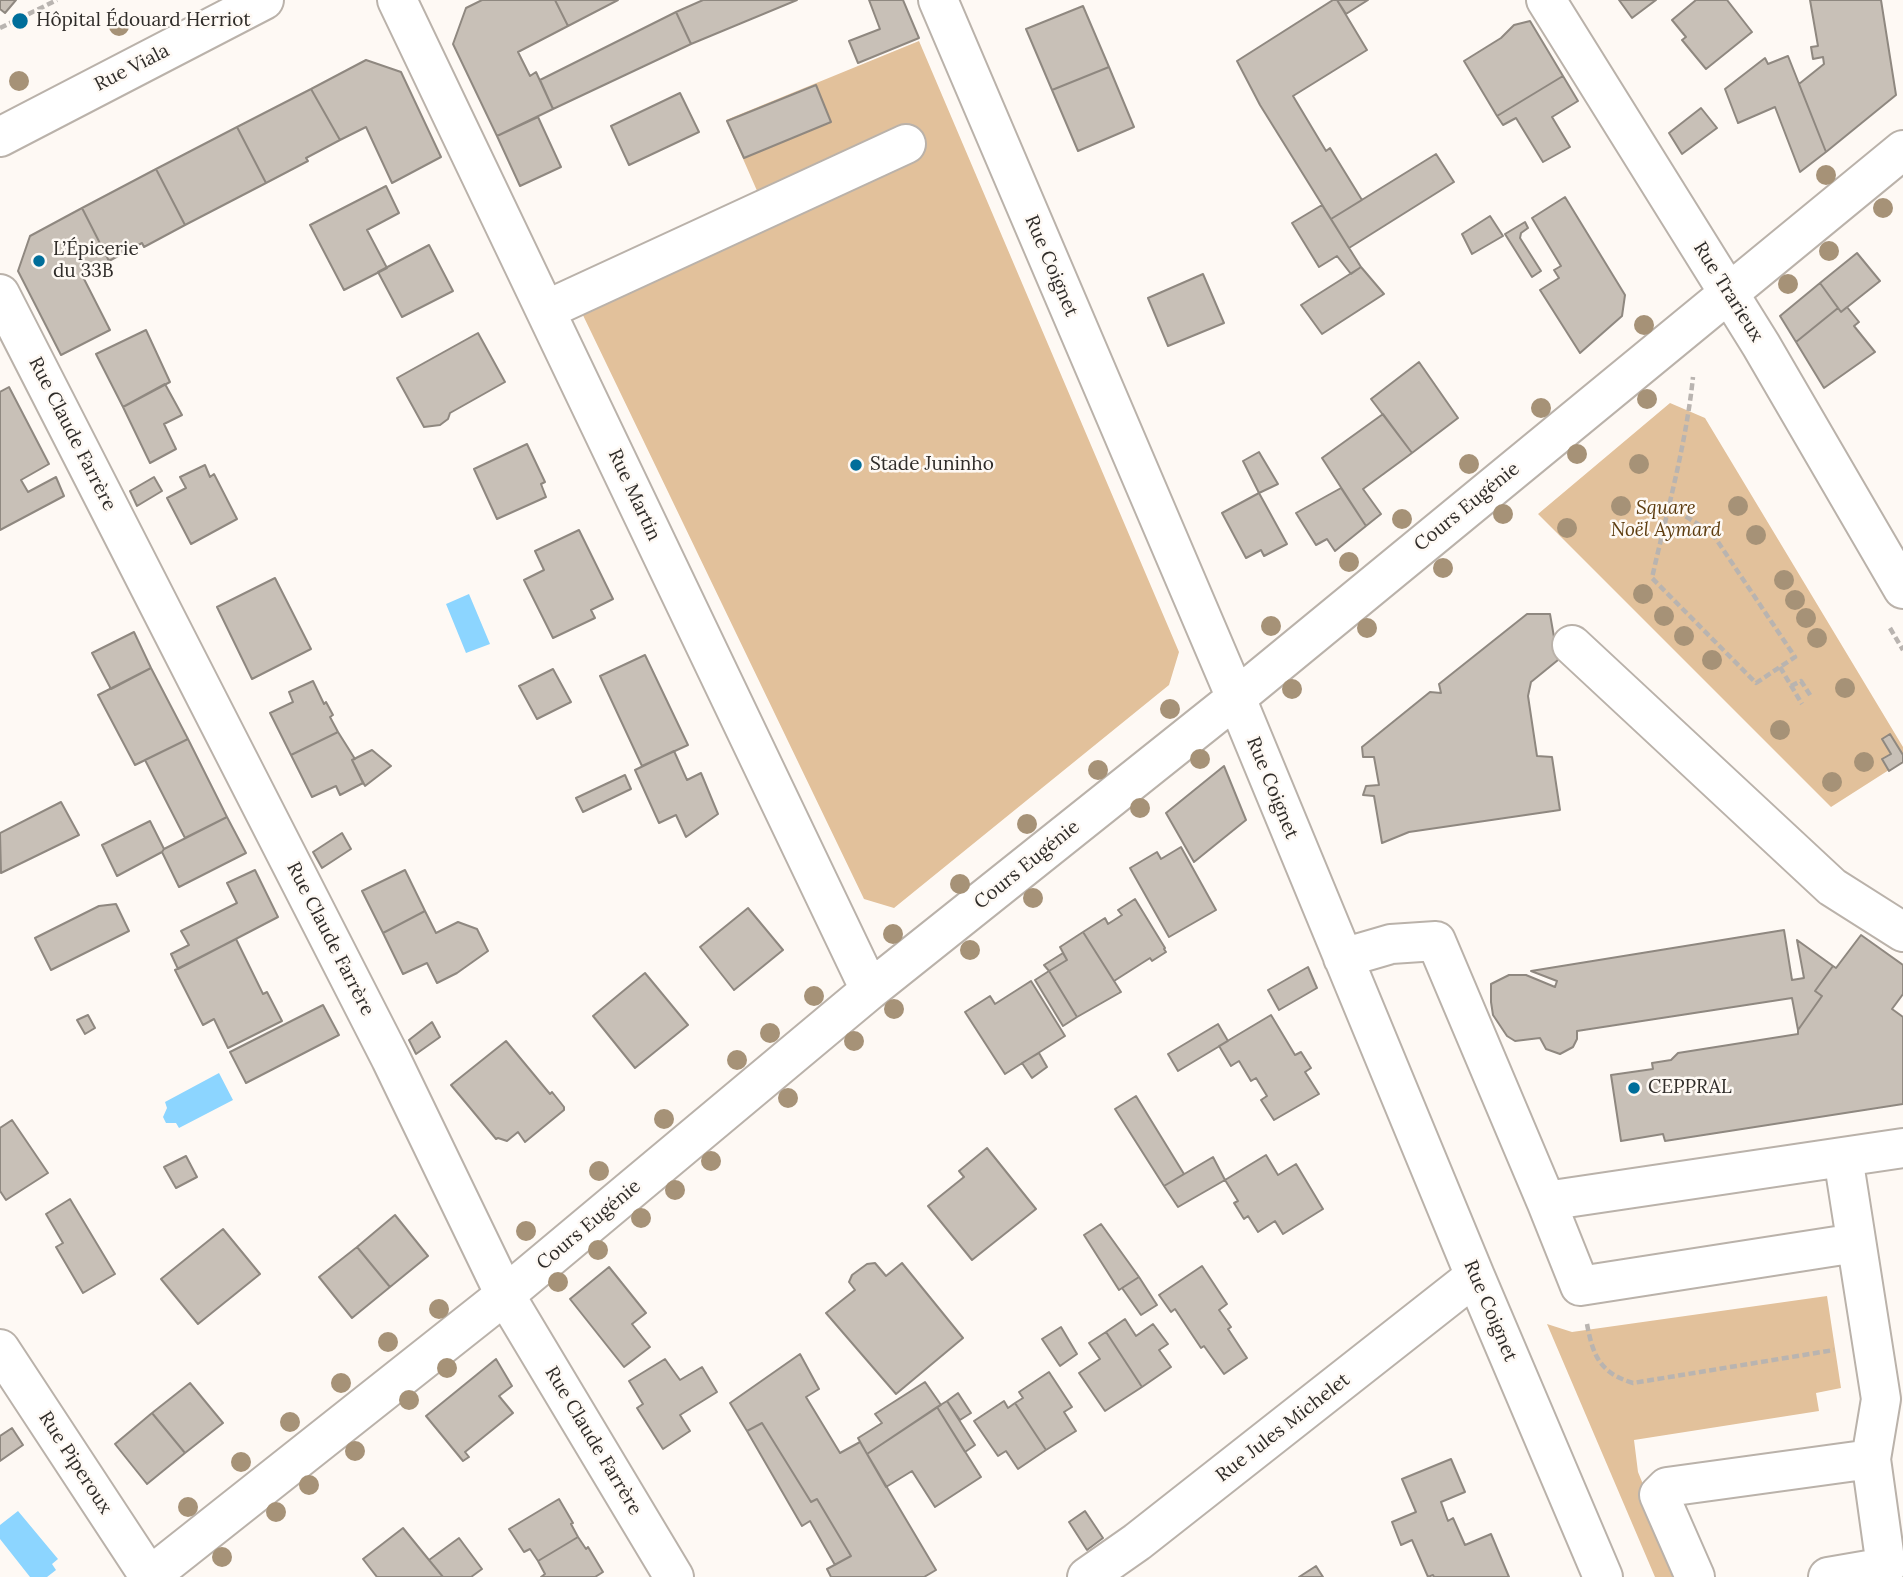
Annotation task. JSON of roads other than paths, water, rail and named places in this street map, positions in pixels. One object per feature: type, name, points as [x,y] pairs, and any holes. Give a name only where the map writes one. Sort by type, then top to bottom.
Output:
[{"type":"street","name":"Rue Viala","points":[[0,137],[264,0]]},
{"type":"street","name":"Rue Martin","points":[[397,0],[870,990]]},
{"type":"street","name":"Rue Coignet","points":[[938,0],[1236,698],[1475,1276],[1603,1577]]},
{"type":"street","name":"Rue Trarieux","points":[[1546,0],[1761,345],[1903,589]]},
{"type":"street","points":[[546,310],[906,144]]},
{"type":"street","name":"Cours Eugénie","points":[[149,1577],[505,1295],[870,990],[1236,698],[1903,150]]},
{"type":"street","name":"Rue Claude Farrère","points":[[0,293],[391,1059],[505,1295],[674,1577]]},
{"type":"street","points":[[1572,645],[1832,887],[1903,932]]},
{"type":"street","points":[[1343,958],[1391,944],[1436,941],[1580,1286],[1856,1243]]},
{"type":"street","points":[[1546,1201],[1903,1148]]},
{"type":"street","points":[[1828,1577],[1886,1567],[1871,1459],[1881,1399],[1843,1157]]},
{"type":"street","name":"Rue Jules Michelet","points":[[1087,1577],[1138,1542],[1475,1276]]},
{"type":"street","name":"Rue Piperoux","points":[[0,1349],[149,1577]]},
{"type":"street","points":[[1695,1577],[1659,1495],[1668,1487],[1871,1459]]},
{"type":"water","points":[[469,594],[490,644],[466,653],[446,604]]},
{"type":"water","points":[[219,1073],[233,1100],[179,1128],[176,1123],[166,1123],[163,1117],[167,1108],[165,1102]]},
{"type":"water","points":[[18,1511],[58,1559],[52,1564],[56,1570],[47,1577],[30,1577],[0,1539],[0,1525]]},
{"type":"place","name":"Hôpital Édouard Herriot","points":[[20,21]]},
{"type":"place","name":"L’Épicerie du 33B","points":[[39,261]]},
{"type":"place","name":"Stade Juninho","points":[[856,465]]},
{"type":"place","name":"CEPPRAL","points":[[1634,1088]]},
{"type":"park label","name":"Square Noël Aymard","points":[[1666,520]]}]
